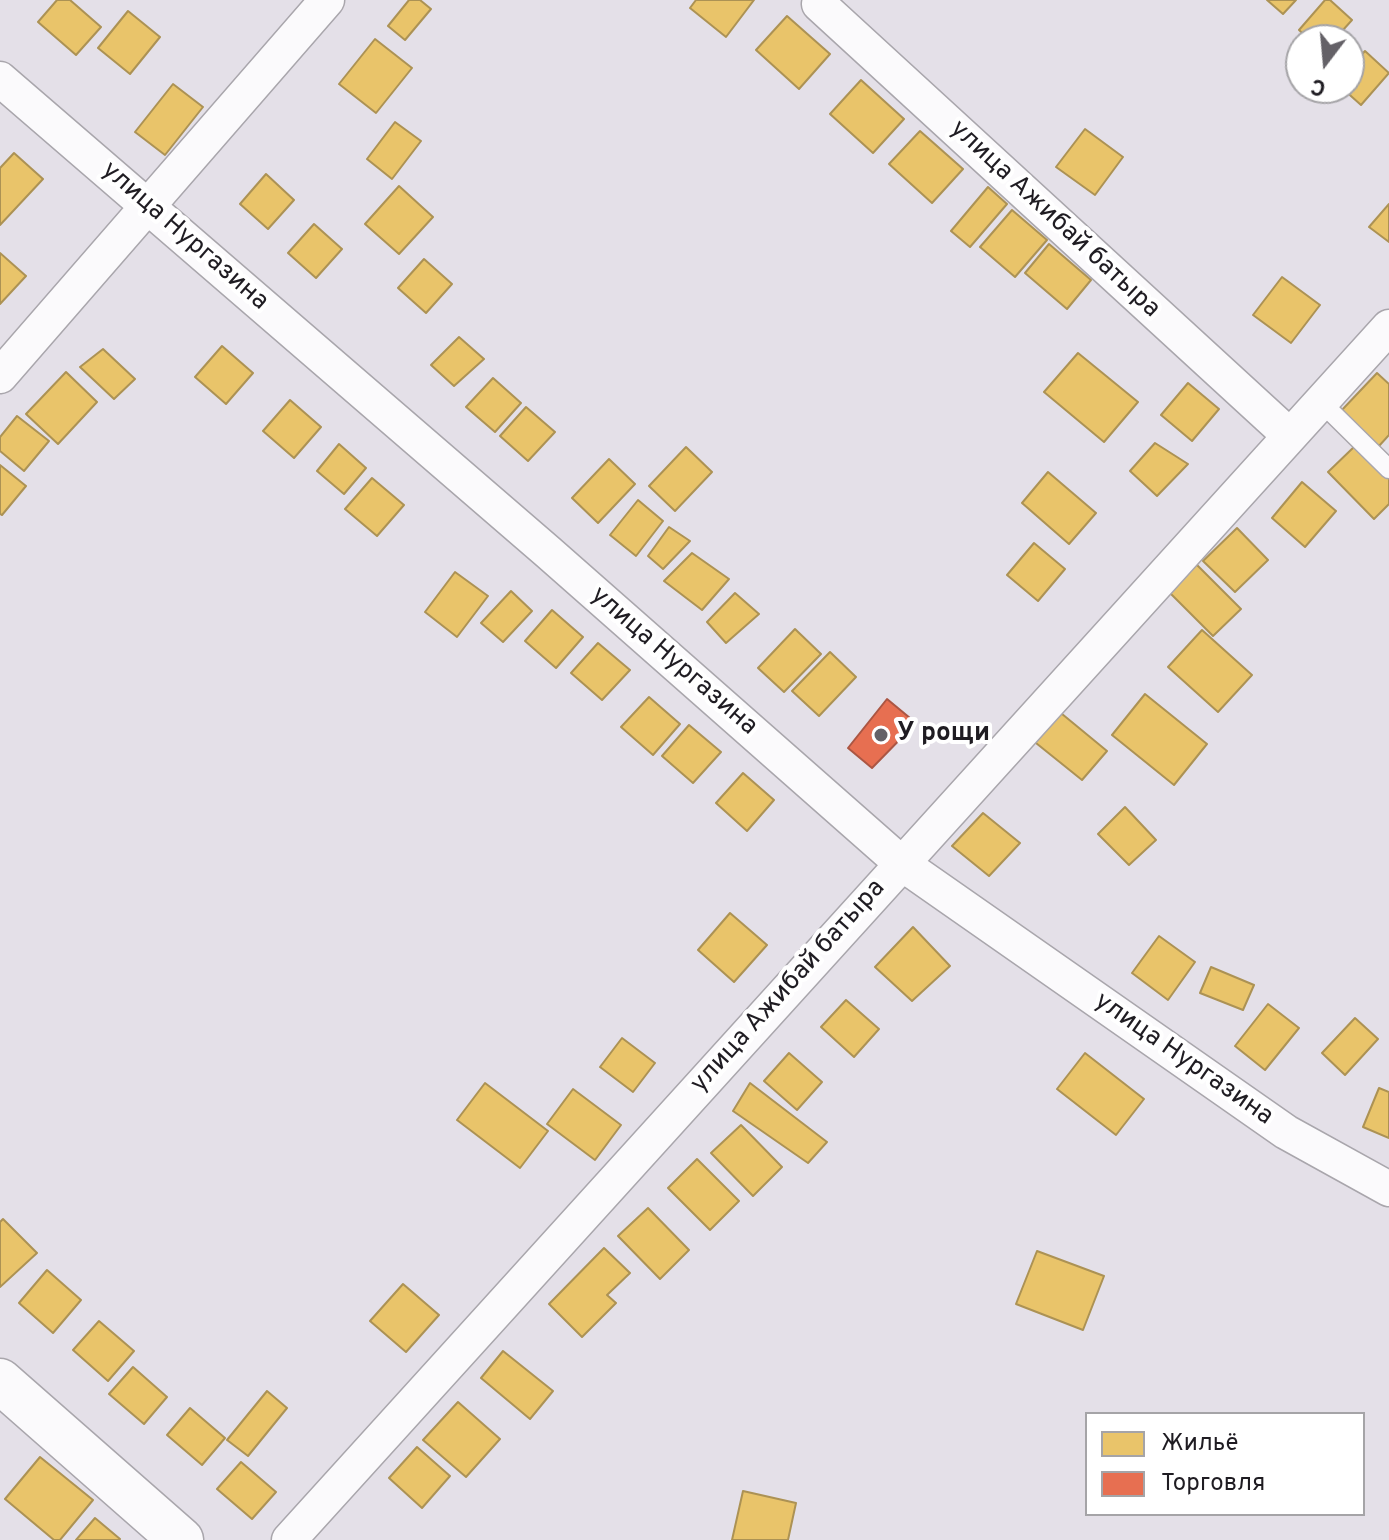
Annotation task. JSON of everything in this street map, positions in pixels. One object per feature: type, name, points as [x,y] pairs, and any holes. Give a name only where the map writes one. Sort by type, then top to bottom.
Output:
[{"type":"main road","points":[[0,1381],[181,1540]]},
{"type":"street","points":[[0,376],[327,0]]},
{"type":"street","name":"улица Ажибай батыра","points":[[819,4],[1290,436]]},
{"type":"street","name":"улица Нургазина","points":[[0,79],[901,863],[1286,1132],[1389,1189]]},
{"type":"street","name":"улица Ажибай батыра","points":[[289,1540],[1389,327]]},
{"type":"lane","points":[[1321,402],[1389,469]]},
{"type":"building: Жильё","points":[[57,0],[70,0],[101,27],[76,55],[38,22]]},
{"type":"building: Жильё","points":[[409,0],[420,0],[431,9],[405,40],[388,26]]},
{"type":"building: Жильё","points":[[696,0],[754,0],[726,37],[690,8]]},
{"type":"building: Жильё","points":[[1267,0],[1296,0],[1283,14]]},
{"type":"building: Жильё","points":[[1325,0],[1330,0],[1352,20],[1348,24],[1304,24]]},
{"type":"building: Жильё","points":[[128,11],[160,37],[130,74],[98,48]]},
{"type":"building: Жильё","points":[[787,16],[830,54],[799,89],[756,50]]},
{"type":"building: Жильё","points":[[375,39],[412,68],[376,113],[339,84]]},
{"type":"building: Жильё","points":[[1365,51],[1389,73],[1365,100]]},
{"type":"building: Жильё","points":[[861,80],[904,119],[873,153],[830,114]]},
{"type":"building: Жильё","points":[[173,84],[203,107],[165,155],[135,132]]},
{"type":"building: Жильё","points":[[395,122],[421,141],[392,179],[367,159]]},
{"type":"building: Жильё","points":[[1085,129],[1123,157],[1095,195],[1056,167]]},
{"type":"building: Жильё","points":[[920,131],[963,169],[932,203],[889,164]]},
{"type":"building: Жильё","points":[[14,153],[43,179],[0,225],[0,168]]},
{"type":"building: Жильё","points":[[266,174],[294,200],[268,229],[240,204]]},
{"type":"building: Жильё","points":[[399,186],[433,217],[399,254],[365,224]]},
{"type":"building: Жильё","points":[[988,187],[1007,204],[970,247],[951,231]]},
{"type":"building: Жильё","points":[[1389,204],[1389,242],[1369,227]]},
{"type":"building: Жильё","points":[[1012,210],[1047,240],[1015,277],[980,247]]},
{"type":"building: Жильё","points":[[314,224],[342,249],[316,278],[288,253]]},
{"type":"building: Жильё","points":[[1049,244],[1091,280],[1067,309],[1025,273]]},
{"type":"building: Жильё","points":[[0,253],[26,276],[0,304]]},
{"type":"building: Жильё","points":[[424,259],[452,284],[426,313],[398,288]]},
{"type":"building: Жильё","points":[[1282,277],[1320,305],[1291,343],[1253,315]]},
{"type":"building: Жильё","points":[[459,337],[484,359],[454,386],[431,365]]},
{"type":"building: Жильё","points":[[222,346],[253,373],[226,404],[195,377]]},
{"type":"building: Жильё","points":[[103,349],[135,379],[114,399],[80,367]]},
{"type":"building: Жильё","points":[[1078,353],[1138,402],[1104,442],[1044,392]]},
{"type":"building: Жильё","points":[[66,372],[97,402],[58,444],[26,414]]},
{"type":"building: Жильё","points":[[1377,373],[1389,384],[1389,435],[1379,446],[1341,411]]},
{"type":"building: Жильё","points":[[493,378],[521,403],[495,432],[466,407]]},
{"type":"building: Жильё","points":[[1188,383],[1219,409],[1192,441],[1161,415]]},
{"type":"building: Жильё","points":[[290,400],[321,427],[294,458],[263,431]]},
{"type":"building: Жильё","points":[[526,407],[555,432],[528,461],[500,436]]},
{"type":"building: Жильё","points":[[17,416],[49,441],[24,471],[0,451],[0,437]]},
{"type":"building: Жильё","points":[[1155,443],[1188,464],[1157,496],[1130,471]]},
{"type":"building: Жильё","points":[[339,444],[366,468],[344,494],[317,471]]},
{"type":"building: Жильё","points":[[1356,445],[1389,478],[1389,504],[1374,519],[1328,472]]},
{"type":"building: Жильё","points":[[686,447],[712,472],[675,511],[649,486]]},
{"type":"building: Жильё","points":[[609,459],[635,484],[598,523],[572,498]]},
{"type":"building: Жильё","points":[[0,465],[26,486],[2,515],[0,514]]},
{"type":"building: Жильё","points":[[1048,472],[1096,513],[1069,544],[1022,503]]},
{"type":"building: Жильё","points":[[372,478],[404,505],[377,536],[345,509]]},
{"type":"building: Жильё","points":[[1302,482],[1336,511],[1305,547],[1272,518]]},
{"type":"building: Жильё","points":[[638,500],[663,521],[636,556],[610,535]]},
{"type":"building: Жильё","points":[[669,527],[690,541],[663,569],[648,556]]},
{"type":"building: Жильё","points":[[1237,528],[1268,560],[1235,592],[1203,561]]},
{"type":"building: Жильё","points":[[1034,543],[1065,569],[1038,601],[1007,575]]},
{"type":"building: Жильё","points":[[692,553],[729,579],[702,610],[664,581]]},
{"type":"building: Жильё","points":[[1195,563],[1241,609],[1213,636],[1167,590]]},
{"type":"building: Жильё","points":[[455,572],[488,596],[457,637],[425,612]]},
{"type":"building: Жильё","points":[[511,591],[532,611],[503,642],[481,623]]},
{"type":"building: Жильё","points":[[735,593],[759,614],[726,643],[707,622]]},
{"type":"building: Жильё","points":[[552,610],[583,637],[556,668],[525,641]]},
{"type":"building: Жильё","points":[[795,629],[821,654],[784,692],[758,668]]},
{"type":"building: Жильё","points":[[1202,630],[1252,675],[1218,712],[1168,667]]},
{"type":"building: Жильё","points":[[598,643],[630,670],[602,700],[571,673]]},
{"type":"building: Жильё","points":[[830,652],[856,677],[819,716],[792,691]]},
{"type":"building: Жильё","points":[[1145,694],[1207,744],[1174,785],[1112,735]]},
{"type":"building: Жильё","points":[[649,697],[680,724],[653,755],[621,727]]},
{"type":"building: Жильё","points":[[1056,709],[1107,751],[1082,780],[1031,739]]},
{"type":"building: Жильё","points":[[689,725],[721,752],[693,783],[662,756]]},
{"type":"building: Жильё","points":[[743,773],[774,800],[747,831],[716,803]]},
{"type":"building: Жильё","points":[[1125,807],[1156,840],[1129,865],[1098,834]]},
{"type":"building: Жильё","points":[[983,813],[1020,843],[989,876],[952,846]]},
{"type":"building: Жильё","points":[[730,913],[767,945],[734,982],[698,950]]},
{"type":"building: Жильё","points":[[913,927],[950,966],[912,1001],[875,967]]},
{"type":"building: Жильё","points":[[1159,936],[1195,962],[1168,1000],[1132,973]]},
{"type":"building: Жильё","points":[[1211,967],[1254,985],[1243,1010],[1200,993]]},
{"type":"building: Жильё","points":[[846,1000],[879,1029],[854,1057],[821,1027]]},
{"type":"building: Жильё","points":[[1268,1004],[1299,1028],[1265,1070],[1235,1046]]},
{"type":"building: Жильё","points":[[1355,1018],[1378,1039],[1345,1075],[1322,1053]]},
{"type":"building: Жильё","points":[[622,1038],[655,1063],[633,1092],[600,1067]]},
{"type":"building: Жильё","points":[[789,1053],[822,1082],[797,1110],[764,1081]]},
{"type":"building: Жильё","points":[[1085,1053],[1144,1099],[1116,1135],[1057,1089]]},
{"type":"building: Жильё","points":[[485,1083],[548,1131],[520,1168],[457,1120]]},
{"type":"building: Жильё","points":[[750,1083],[827,1142],[808,1163],[733,1111]]},
{"type":"building: Жильё","points":[[1379,1088],[1389,1092],[1389,1138],[1363,1127]]},
{"type":"building: Жильё","points":[[573,1089],[621,1125],[595,1160],[547,1124]]},
{"type":"building: Жильё","points":[[741,1125],[782,1167],[753,1196],[711,1153]]},
{"type":"building: Жильё","points":[[697,1159],[739,1201],[710,1230],[668,1188]]},
{"type":"building: Жильё","points":[[648,1208],[689,1250],[660,1279],[618,1236]]},
{"type":"building: Жильё","points":[[3,1219],[37,1253],[0,1287],[0,1222]]},
{"type":"building: Жильё","points":[[604,1248],[630,1273],[607,1295],[616,1303],[582,1337],[549,1304]]},
{"type":"building: Жильё","points":[[1037,1251],[1104,1276],[1083,1330],[1016,1304]]},
{"type":"building: Жильё","points":[[47,1270],[81,1300],[53,1333],[19,1303]]},
{"type":"building: Жильё","points":[[403,1284],[439,1315],[406,1352],[370,1321]]},
{"type":"building: Жильё","points":[[99,1321],[134,1351],[108,1381],[73,1350]]},
{"type":"building: Жильё","points":[[503,1351],[553,1391],[530,1419],[481,1378]]},
{"type":"building: Жильё","points":[[133,1367],[167,1397],[144,1424],[109,1394]]},
{"type":"building: Жильё","points":[[267,1391],[287,1408],[248,1456],[227,1440]]},
{"type":"building: Жильё","points":[[458,1402],[500,1439],[466,1477],[423,1440]]},
{"type":"building: Жильё","points":[[190,1408],[225,1438],[202,1465],[167,1435]]},
{"type":"building: Жильё","points":[[417,1447],[450,1476],[422,1508],[389,1478]]},
{"type":"building: Жильё","points":[[40,1457],[93,1500],[60,1540],[54,1540],[5,1499]]},
{"type":"building: Жильё","points":[[241,1462],[276,1492],[252,1519],[217,1489]]},
{"type":"building: Жильё","points":[[743,1491],[796,1503],[788,1540],[732,1540]]},
{"type":"building: Жильё","points":[[95,1518],[120,1539],[76,1540]]},
{"type":"building: Торговля","name":"У рощи","points":[[887,699],[916,723],[872,768],[848,748]]},
{"type":"place","name":"У рощи","points":[[881,735]]}]
